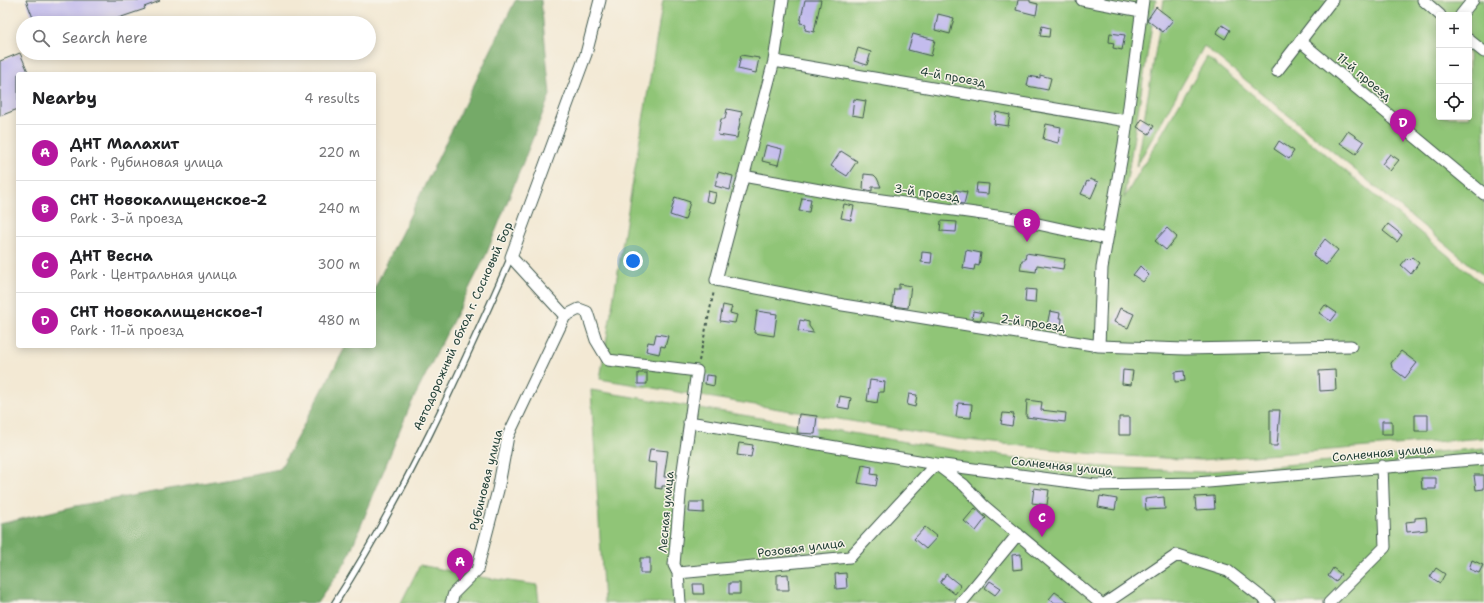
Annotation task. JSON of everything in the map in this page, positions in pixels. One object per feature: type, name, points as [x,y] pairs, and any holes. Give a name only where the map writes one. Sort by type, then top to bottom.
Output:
[{"type":"street","name":"Автодорожный обход г. Сосновый Бор","points":[[511,257],[586,54],[600,0]]},
{"type":"street","points":[[716,280],[774,61],[783,0]]},
{"type":"street","points":[[1082,0],[1142,6],[1127,121],[1102,268],[1099,346]]},
{"type":"street","points":[[1277,71],[1332,0]]},
{"type":"street","points":[[1423,0],[1437,12]]},
{"type":"street","points":[[1463,12],[1473,0]]},
{"type":"street","name":"11-й проезд","points":[[1300,41],[1484,194]]},
{"type":"street","points":[[1472,42],[1484,52]]},
{"type":"street","name":"4-й проезд","points":[[774,61],[1127,121]]},
{"type":"street","name":"3-й проезд","points":[[744,176],[853,196],[1011,218],[1107,239]]},
{"type":"street","points":[[511,257],[565,316],[579,309],[588,312],[596,340],[608,360],[697,371]]},
{"type":"street","name":"2-й проезд","points":[[716,280],[843,305],[1099,346],[1185,349],[1351,346]]},
{"type":"street","name":"Рубиновая улица","points":[[451,603],[454,593],[476,570],[498,490],[508,436],[565,316]]},
{"type":"street","name":"Лесная улица","points":[[680,603],[678,574],[674,565],[680,484],[697,371]]},
{"type":"street","name":"Солнечная улица","points":[[689,422],[936,464],[1096,485],[1196,483],[1484,458]]},
{"type":"street","points":[[936,464],[964,485],[984,506],[1100,603]]},
{"type":"street","name":"Розовая улица","points":[[678,574],[850,557],[936,464]]},
{"type":"street","points":[[1329,603],[1385,547],[1382,466]]},
{"type":"street","points":[[961,603],[1018,534]]},
{"type":"street","points":[[1106,603],[1177,555],[1228,571],[1269,603]]},
{"type":"lane","name":"Автодорожный обход г. Сосновый Бор","points":[[335,603],[367,554],[419,456],[511,257]]},
{"type":"path","points":[[697,371],[716,280]]},
{"type":"green space","points":[[541,0],[550,95],[486,255],[410,406],[346,562],[317,603],[0,603],[0,524],[76,506],[280,469],[345,348],[376,348],[376,285],[515,1]]},
{"type":"green space","points":[[663,0],[1156,0],[1124,198],[1207,57],[1484,285],[1484,438],[1201,460],[1105,455],[958,439],[600,379]]},
{"type":"green space","points":[[1164,0],[1484,0],[1484,276],[1204,46],[1136,167]]},
{"type":"green space","points":[[591,390],[972,453],[1089,466],[1201,472],[1484,448],[1484,603],[604,603]]},
{"type":"green space","points":[[420,565],[480,577],[537,585],[539,603],[401,603]]},
{"type":"building","points":[[26,0],[160,1],[144,7],[145,9],[124,16],[32,16]]},
{"type":"building","points":[[805,0],[821,0],[814,32],[805,30],[806,24],[800,23]]},
{"type":"building","points":[[1018,0],[1030,0],[1030,2],[1038,4],[1036,15],[1016,10]]},
{"type":"building","points":[[1156,7],[1173,20],[1163,32],[1147,20]]},
{"type":"building","points":[[938,14],[954,18],[950,34],[935,30]]},
{"type":"building","points":[[1222,25],[1230,30],[1225,39],[1216,33]]},
{"type":"building","points":[[1042,26],[1050,28],[1049,37],[1040,36]]},
{"type":"building","points":[[1110,33],[1125,35],[1122,50],[1113,48],[1114,43],[1109,42]]},
{"type":"building","points":[[913,34],[935,40],[931,56],[908,50]]},
{"type":"building","points":[[858,48],[871,52],[867,65],[854,61]]},
{"type":"building","points":[[16,55],[16,60],[23,60],[28,72],[16,72],[16,110],[0,116],[0,61]]},
{"type":"building","points":[[741,55],[759,58],[756,73],[738,69]]},
{"type":"building","points":[[1040,75],[1051,78],[1048,90],[1027,86],[1029,76],[1040,78]]},
{"type":"building","points":[[854,99],[866,101],[863,117],[852,115]]},
{"type":"building","points":[[727,109],[742,112],[737,138],[718,135],[721,119],[725,119]]},
{"type":"building","points":[[996,112],[1010,115],[1008,126],[994,124]]},
{"type":"building","points":[[1142,119],[1154,126],[1149,134],[1137,127]]},
{"type":"building","points":[[1046,124],[1061,127],[1058,143],[1043,139]]},
{"type":"building","points":[[1348,131],[1364,142],[1356,154],[1340,143]]},
{"type":"building","points":[[1279,141],[1294,151],[1289,159],[1274,149]]},
{"type":"building","points":[[766,145],[782,149],[778,165],[762,161]]},
{"type":"building","points":[[841,151],[857,161],[847,176],[831,166]]},
{"type":"building","points":[[1390,154],[1399,160],[1390,171],[1382,164]]},
{"type":"building","points":[[718,172],[733,176],[730,190],[715,186]]},
{"type":"building","points":[[864,174],[874,175],[881,187],[872,187],[872,191],[863,189]]},
{"type":"building","points":[[1090,179],[1098,182],[1091,198],[1081,194],[1087,181],[1089,182]]},
{"type":"building","points":[[977,183],[989,184],[988,194],[976,193]]},
{"type":"building","points":[[955,190],[967,192],[964,204],[953,203]]},
{"type":"building","points":[[708,191],[716,193],[714,203],[706,201]]},
{"type":"building","points":[[675,197],[690,202],[685,220],[670,215]]},
{"type":"building","points":[[802,198],[811,199],[809,212],[799,211]]},
{"type":"building","points":[[844,204],[854,206],[851,220],[841,218]]},
{"type":"building","points":[[941,221],[957,222],[956,232],[940,231]]},
{"type":"building","points":[[1388,224],[1402,235],[1397,242],[1383,231]]},
{"type":"building","points":[[1167,228],[1177,237],[1166,250],[1155,241]]},
{"type":"building","points":[[1325,239],[1338,250],[1326,265],[1313,255]]},
{"type":"building","points":[[966,250],[981,253],[979,266],[975,265],[974,270],[963,268]]},
{"type":"building","points":[[922,252],[932,253],[931,263],[921,262]]},
{"type":"building","points":[[1026,253],[1065,259],[1063,269],[1037,265],[1036,272],[1020,270],[1022,260],[1025,260]]},
{"type":"building","points":[[1412,257],[1419,263],[1411,274],[1401,265],[1407,258],[1409,260]]},
{"type":"building","points":[[1140,266],[1149,275],[1143,282],[1133,275]]},
{"type":"building","points":[[899,284],[911,286],[908,308],[892,306],[894,289],[899,289]]},
{"type":"building","points":[[1026,289],[1036,290],[1035,303],[1025,302]]},
{"type":"building","points":[[723,305],[732,307],[730,313],[737,315],[735,323],[720,321]]},
{"type":"building","points":[[1325,305],[1337,313],[1331,321],[1319,313]]},
{"type":"building","points":[[1120,308],[1134,314],[1128,328],[1114,322]]},
{"type":"building","points":[[757,311],[777,314],[774,336],[754,333]]},
{"type":"building","points":[[973,311],[983,313],[981,320],[972,319]]},
{"type":"building","points":[[1050,311],[1060,313],[1059,318],[1062,318],[1061,328],[1047,325]]},
{"type":"building","points":[[800,320],[809,322],[809,326],[814,333],[798,331]]},
{"type":"building","points":[[656,334],[668,336],[665,347],[661,346],[659,354],[646,351],[648,342],[654,343]]},
{"type":"building","points":[[1401,351],[1417,363],[1405,378],[1392,368],[1391,363]]},
{"type":"building","points":[[1123,370],[1133,371],[1131,385],[1122,384]]},
{"type":"building","points":[[1335,370],[1336,390],[1320,391],[1319,371]]},
{"type":"building","points":[[1184,371],[1185,381],[1175,382],[1175,372]]},
{"type":"building","points":[[638,373],[647,373],[647,384],[638,384]]},
{"type":"building","points":[[706,375],[715,376],[714,386],[705,384]]},
{"type":"building","points":[[870,380],[885,382],[884,392],[879,392],[877,403],[867,401]]},
{"type":"building","points":[[909,394],[917,395],[915,407],[907,405]]},
{"type":"building","points":[[840,396],[851,398],[849,409],[838,407]]},
{"type":"building","points":[[1027,400],[1042,402],[1041,410],[1066,413],[1065,422],[1026,417]]},
{"type":"building","points":[[958,403],[972,404],[971,418],[956,417]]},
{"type":"building","points":[[1270,410],[1280,410],[1277,446],[1270,446]]},
{"type":"building","points":[[1003,413],[1014,414],[1012,426],[1001,424]]},
{"type":"building","points":[[799,414],[817,416],[815,434],[797,433]]},
{"type":"building","points":[[1415,415],[1428,415],[1428,431],[1415,431]]},
{"type":"building","points":[[1119,417],[1130,417],[1130,435],[1119,435]]},
{"type":"building","points":[[1382,421],[1392,421],[1392,434],[1382,434]]},
{"type":"building","points":[[739,443],[753,445],[751,457],[737,455]]},
{"type":"building","points":[[650,449],[668,451],[664,477],[669,477],[668,486],[662,486],[662,489],[655,488],[657,463],[648,462]]},
{"type":"building","points":[[862,465],[872,467],[871,474],[878,475],[876,486],[858,483]]},
{"type":"building","points":[[1474,475],[1484,475],[1484,489],[1476,490]]},
{"type":"building","points":[[1421,478],[1436,478],[1436,489],[1422,489]]},
{"type":"building","points":[[1034,488],[1049,490],[1047,505],[1032,503]]},
{"type":"building","points":[[1100,496],[1117,499],[1115,510],[1098,507]]},
{"type":"building","points":[[1214,496],[1215,509],[1196,510],[1195,497]]},
{"type":"building","points":[[1164,497],[1165,509],[1146,510],[1145,499]]},
{"type":"building","points":[[690,502],[704,502],[704,513],[689,512]]},
{"type":"building","points":[[975,508],[986,518],[976,531],[964,521]]},
{"type":"building","points":[[1426,517],[1427,530],[1407,532],[1406,522],[1415,521],[1415,518]]},
{"type":"building","points":[[925,527],[937,537],[926,549],[914,539]]},
{"type":"building","points":[[1021,554],[1022,569],[1013,570],[1012,555]]},
{"type":"building","points":[[640,558],[650,558],[650,573],[640,573]]},
{"type":"building","points":[[1472,560],[1483,565],[1479,573],[1469,569]]},
{"type":"building","points":[[1333,568],[1341,574],[1336,582],[1328,576]]},
{"type":"building","points":[[1436,568],[1445,574],[1440,583],[1430,577]]},
{"type":"building","points":[[846,573],[847,588],[836,589],[835,574]]},
{"type":"building","points":[[788,574],[789,590],[777,590],[777,575]]},
{"type":"building","points":[[946,574],[961,586],[955,594],[940,583]]},
{"type":"building","points":[[990,581],[1001,588],[995,595],[985,588]]},
{"type":"building","points":[[729,583],[740,583],[740,594],[729,594]]},
{"type":"building","points":[[693,584],[703,584],[704,594],[694,594]]},
{"type":"building","points":[[1055,592],[1071,603],[1055,603],[1049,599]]},
{"type":"place","name":"СНТ Новокалищенское-1","points":[[1403,142]]},
{"type":"place","name":"СНТ Новокалищенское-2","points":[[1027,242]]},
{"type":"place","name":"ДНТ Весна","points":[[1042,537]]},
{"type":"place","name":"ДНТ Малахит","points":[[460,581]]}]
